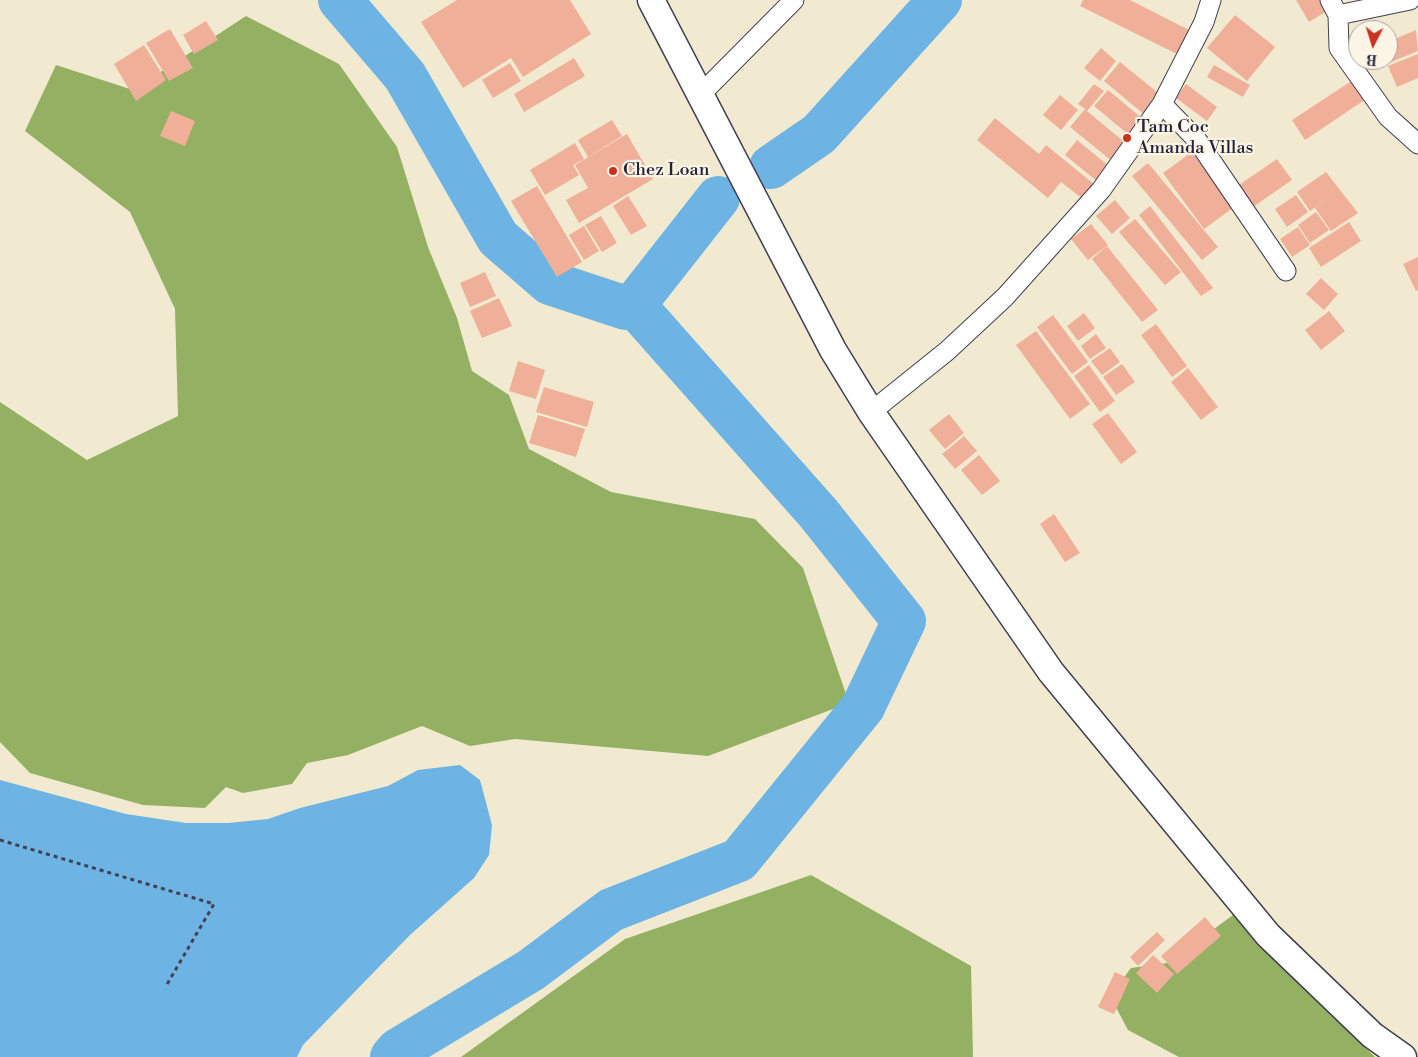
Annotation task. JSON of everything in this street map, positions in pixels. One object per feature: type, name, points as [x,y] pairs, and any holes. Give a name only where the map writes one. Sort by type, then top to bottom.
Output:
[{"type":"main road","points":[[651,0],[833,350],[872,412],[1050,672],[1268,935],[1372,1035],[1403,1057]]},
{"type":"street","points":[[700,95],[794,0]]},
{"type":"street","points":[[872,412],[947,351],[1005,297],[1101,190],[1162,104],[1204,22],[1211,0]]},
{"type":"street","points":[[1410,0],[1334,8],[1339,48],[1388,117],[1418,144]]},
{"type":"street","points":[[1162,104],[1197,140],[1286,271]]},
{"type":"path","points":[[0,840],[214,904],[166,986]]},
{"type":"green space","points":[[246,16],[339,64],[397,147],[428,247],[457,318],[472,371],[509,395],[529,449],[611,492],[755,519],[803,568],[849,703],[708,756],[515,739],[470,746],[422,726],[348,755],[307,763],[292,784],[243,793],[226,787],[205,808],[143,805],[30,773],[0,742],[0,402],[87,460],[178,416],[175,309],[130,212],[25,131],[56,65],[133,90]]},
{"type":"green space","points":[[811,875],[971,966],[973,1057],[461,1057],[625,939]]},
{"type":"green space","points":[[1233,915],[1375,1057],[1179,1057],[1128,1030],[1110,996],[1131,968],[1168,963]]},
{"type":"water","points":[[460,765],[480,780],[492,825],[489,855],[474,878],[410,935],[303,1045],[297,1057],[0,1057],[0,780],[126,814],[186,823],[228,823],[268,819],[300,808],[388,786],[418,770]]},
{"type":"building","points":[[457,0],[570,0],[591,34],[523,77],[511,58],[463,88],[421,22]]},
{"type":"building","points":[[1083,0],[1130,0],[1191,31],[1179,55],[1080,6]]},
{"type":"building","points":[[1296,0],[1324,0],[1330,9],[1309,22]]},
{"type":"building","points":[[1235,15],[1275,47],[1247,81],[1207,48]]},
{"type":"building","points":[[206,21],[218,40],[194,54],[183,35]]},
{"type":"building","points":[[170,29],[193,68],[169,81],[146,43]]},
{"type":"building","points":[[1416,30],[1418,51],[1398,59],[1398,38]]},
{"type":"building","points":[[144,45],[166,80],[136,101],[114,64]]},
{"type":"building","points":[[1101,48],[1116,61],[1100,81],[1084,68]]},
{"type":"building","points":[[1418,54],[1418,78],[1397,87],[1390,70],[1398,70],[1398,62]]},
{"type":"building","points":[[574,58],[585,76],[524,112],[514,94]]},
{"type":"building","points":[[1120,62],[1163,97],[1146,116],[1104,81]]},
{"type":"building","points":[[510,63],[521,81],[493,98],[482,80]]},
{"type":"building","points":[[1214,65],[1250,85],[1243,97],[1207,77]]},
{"type":"building","points":[[1353,80],[1366,99],[1305,140],[1292,120]]},
{"type":"building","points":[[1094,84],[1104,91],[1087,111],[1128,145],[1113,162],[1070,127],[1085,109],[1078,104]]},
{"type":"building","points":[[1186,84],[1217,107],[1207,121],[1176,98]]},
{"type":"building","points":[[1108,90],[1143,119],[1129,135],[1094,106]]},
{"type":"building","points":[[1060,95],[1078,110],[1061,130],[1043,115]]},
{"type":"building","points":[[171,111],[195,121],[185,146],[160,136]]},
{"type":"building","points":[[995,118],[1039,154],[1046,145],[1095,185],[1083,199],[1061,182],[1048,198],[977,140]]},
{"type":"building","points":[[612,120],[622,136],[588,157],[578,140]]},
{"type":"building","points":[[627,134],[653,179],[579,223],[566,200],[588,188],[575,165]]},
{"type":"building","points":[[1077,140],[1110,167],[1098,182],[1065,155]]},
{"type":"building","points":[[575,143],[584,159],[573,165],[579,175],[545,195],[530,170]]},
{"type":"building","points":[[1192,152],[1233,208],[1204,229],[1163,173]]},
{"type":"building","points":[[1277,159],[1292,180],[1250,209],[1236,187]]},
{"type":"building","points":[[1148,163],[1218,247],[1202,260],[1132,176]]},
{"type":"building","points":[[1326,172],[1358,213],[1331,231],[1315,208],[1334,195],[1310,211],[1297,192]]},
{"type":"building","points":[[537,186],[582,262],[557,277],[511,201]]},
{"type":"building","points":[[1296,195],[1308,212],[1287,227],[1275,209]]},
{"type":"building","points":[[628,196],[647,226],[631,235],[613,206]]},
{"type":"building","points":[[1115,200],[1130,218],[1112,234],[1096,216]]},
{"type":"building","points":[[1150,206],[1213,288],[1201,296],[1139,215]]},
{"type":"building","points":[[1316,212],[1329,230],[1310,243],[1298,225]]},
{"type":"building","points":[[601,216],[617,243],[602,252],[585,225]]},
{"type":"building","points":[[1135,219],[1181,272],[1165,285],[1119,232]]},
{"type":"building","points":[[1349,222],[1361,241],[1321,267],[1309,248]]},
{"type":"building","points":[[1091,224],[1108,245],[1088,260],[1071,239]]},
{"type":"building","points":[[584,226],[599,251],[584,260],[569,235]]},
{"type":"building","points":[[1298,227],[1310,245],[1292,257],[1280,239]]},
{"type":"building","points":[[1107,246],[1158,310],[1142,322],[1092,259]]},
{"type":"building","points":[[1418,257],[1418,290],[1416,291],[1403,264]]},
{"type":"building","points":[[485,272],[496,296],[470,307],[460,283]]},
{"type":"building","points":[[1321,278],[1338,294],[1324,310],[1306,294]]},
{"type":"building","points":[[499,298],[512,326],[482,338],[470,311]]},
{"type":"building","points":[[1329,311],[1345,331],[1321,350],[1305,330]]},
{"type":"building","points":[[1084,313],[1095,328],[1078,341],[1067,326]]},
{"type":"building","points":[[1053,315],[1088,362],[1072,374],[1037,327]]},
{"type":"building","points":[[1156,324],[1187,366],[1172,377],[1141,335]]},
{"type":"building","points":[[1036,331],[1090,404],[1070,419],[1016,345]]},
{"type":"building","points":[[1096,334],[1106,348],[1090,359],[1081,346]]},
{"type":"building","points":[[1110,348],[1120,362],[1102,375],[1091,361]]},
{"type":"building","points":[[518,361],[545,370],[536,399],[509,391]]},
{"type":"building","points":[[1122,364],[1135,382],[1116,395],[1103,377]]},
{"type":"building","points":[[1089,365],[1115,401],[1100,412],[1074,376]]},
{"type":"building","points":[[1188,368],[1218,407],[1201,420],[1171,382]]},
{"type":"building","points":[[544,387],[594,402],[587,427],[536,412]]},
{"type":"building","points":[[1108,413],[1137,452],[1121,464],[1092,424]]},
{"type":"building","points":[[949,414],[964,433],[945,449],[929,430]]},
{"type":"building","points":[[538,415],[585,429],[576,457],[529,443]]},
{"type":"building","points":[[964,436],[977,451],[955,469],[942,454]]},
{"type":"building","points":[[979,455],[1000,481],[982,495],[961,470]]},
{"type":"building","points":[[1054,514],[1080,553],[1065,562],[1040,524]]},
{"type":"building","points":[[1205,917],[1221,936],[1177,974],[1161,956]]},
{"type":"building","points":[[1157,932],[1165,940],[1138,966],[1130,957]]},
{"type":"building","points":[[1153,955],[1174,974],[1157,993],[1136,973]]},
{"type":"building","points":[[1115,972],[1130,979],[1114,1014],[1098,1007]]},
{"type":"waterway","points":[[340,0],[405,76],[498,238],[550,283],[626,308],[634,305]]},
{"type":"waterway","points":[[771,167],[819,134],[940,0]]},
{"type":"waterway","points":[[392,1057],[398,1050],[531,970],[611,910],[739,860],[863,707],[904,621],[819,514],[634,305],[718,198]]},
{"type":"place","name":"Tam Coc Amanda Villas","points":[[1127,138]]},
{"type":"place","name":"Chez Loan","points":[[613,171]]}]
